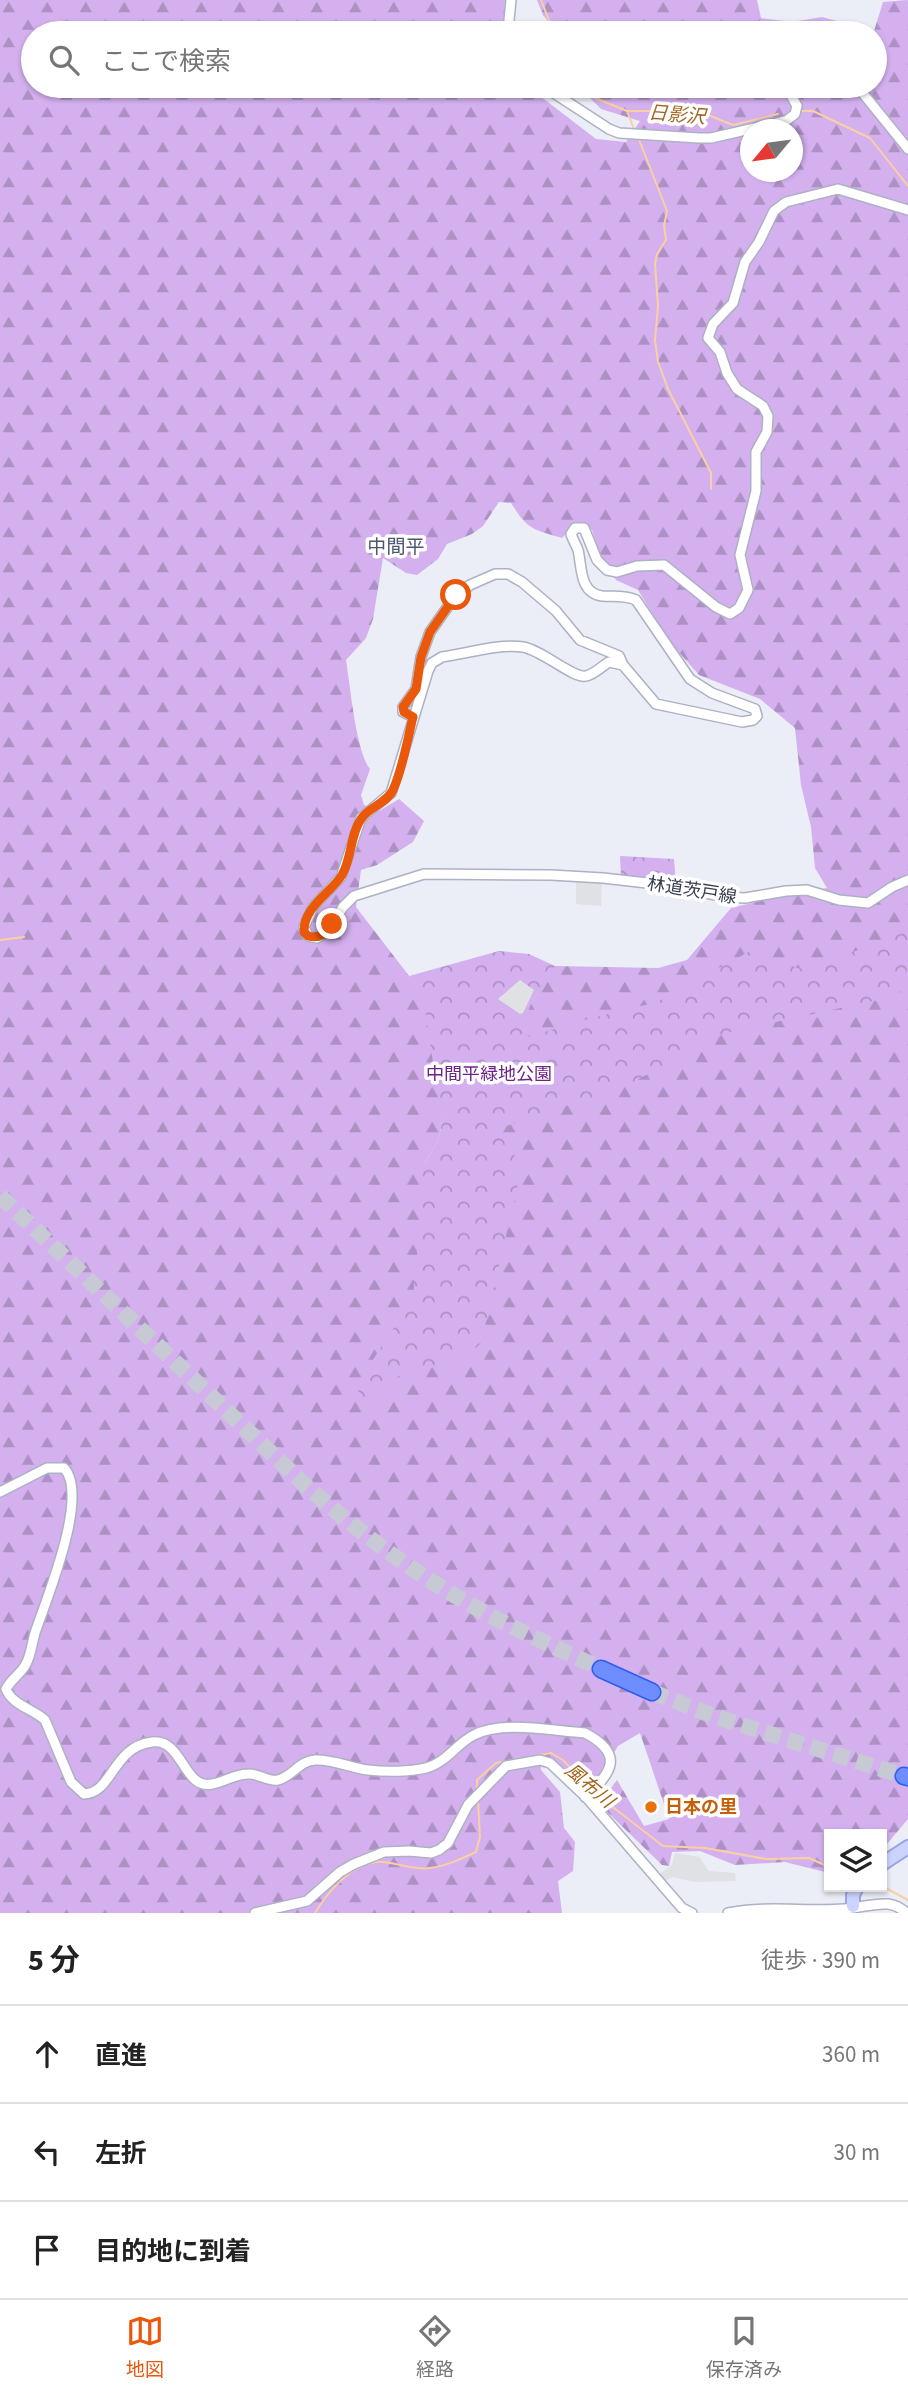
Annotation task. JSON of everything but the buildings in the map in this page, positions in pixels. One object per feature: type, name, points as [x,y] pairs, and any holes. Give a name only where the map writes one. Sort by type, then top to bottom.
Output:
[{"type":"highway","points":[[605,1671],[646,1690]]},
{"type":"street","points":[[509,21],[511,0]]},
{"type":"street","points":[[561,98],[609,129],[641,135],[711,138],[786,121],[795,114],[797,106],[793,98]]},
{"type":"street","points":[[867,98],[908,149]]},
{"type":"street","points":[[623,665],[610,662],[588,676],[581,676],[571,673],[553,659],[521,646],[442,657],[429,668],[413,717],[404,712],[403,707],[416,689],[421,657],[430,632],[456,595],[470,585],[495,574],[508,574],[522,582],[556,611],[580,640],[619,656],[649,697],[660,706],[742,722],[753,720],[757,716],[755,709],[712,693],[690,679],[636,600],[618,595],[602,596],[590,590],[582,578],[578,551],[571,534],[575,528],[584,528],[597,560],[607,570],[617,572],[638,566],[664,565],[716,607],[730,614],[739,608],[748,590],[740,555],[756,491],[756,452],[767,432],[768,416],[763,405],[737,389],[727,373],[720,352],[708,338],[708,333],[733,303],[745,262],[759,242],[774,211],[786,202],[829,189],[838,189],[908,210]]},
{"type":"street","name":"林道茨戸線","points":[[413,717],[391,793],[361,818],[341,877],[321,897],[307,919],[304,927],[308,936],[317,937],[327,932],[343,907],[354,896],[424,874],[551,875],[656,884],[745,898],[807,890],[839,900],[868,903],[908,880]]},
{"type":"street","points":[[0,1492],[36,1472],[54,1467],[64,1468],[72,1482],[69,1520],[55,1577],[34,1636],[28,1662],[6,1689],[14,1701],[38,1713],[45,1720],[71,1782],[84,1794],[99,1790],[130,1749],[148,1742],[161,1741],[168,1744],[193,1778],[203,1784],[212,1784],[252,1773],[276,1781],[300,1764],[318,1760],[368,1770],[427,1768],[442,1761],[473,1735],[507,1727],[585,1733],[596,1739],[610,1760],[611,1767],[601,1783],[585,1797]]},
{"type":"street","points":[[255,1913],[307,1900],[340,1871],[384,1852],[431,1853],[439,1850],[448,1843],[468,1805],[506,1766],[540,1760],[550,1763],[585,1797],[682,1908],[692,1913]]},
{"type":"street","points":[[887,1861],[908,1847]]},
{"type":"street","points":[[850,1909],[854,1892]]},
{"type":"street","points":[[728,1913],[752,1908],[850,1909],[887,1904],[898,1906],[907,1913]]},
{"type":"green space","points":[[0,0],[505,0],[504,21],[21,21],[21,98],[543,98],[596,139],[626,142],[640,121],[601,109],[590,98],[887,98],[887,21],[877,21],[883,2],[908,0],[908,1819],[887,1844],[887,1829],[824,1829],[824,1872],[785,1862],[735,1865],[700,1851],[672,1852],[669,1866],[662,1865],[599,1804],[617,1780],[644,1826],[669,1819],[640,1733],[618,1746],[587,1798],[542,1753],[541,1770],[560,1792],[564,1828],[575,1842],[573,1871],[558,1881],[562,1913],[0,1913]],"holes":[[[499,502],[511,503],[522,519],[537,530],[562,538],[572,527],[583,524],[592,530],[599,552],[616,580],[638,590],[669,641],[699,675],[760,699],[795,728],[801,785],[811,827],[815,868],[827,888],[731,908],[687,960],[658,968],[555,966],[529,1006],[525,1017],[528,1037],[497,1129],[424,1164],[438,1141],[442,1123],[436,1001],[423,994],[356,907],[361,870],[377,865],[413,842],[424,821],[399,799],[379,811],[364,805],[361,795],[370,769],[357,733],[346,660],[366,638],[373,619],[383,558],[406,573],[417,575],[438,559],[447,544],[472,534],[483,526]]]},
{"type":"green space","points":[[537,0],[757,0],[761,18],[784,21],[548,21]]},
{"type":"green space","points":[[822,17],[837,21],[798,21]]},
{"type":"green space","points":[[620,856],[674,859],[676,884],[621,876]]},
{"type":"green space","name":"中間平緑地公園","points":[[908,931],[908,986],[891,997],[725,1033],[603,1098],[560,1107],[498,1129],[522,1167],[481,1343],[456,1361],[438,1367],[406,1368],[367,1409],[356,1386],[413,1298],[424,1164],[438,1141],[442,1123],[423,995],[409,976],[499,951],[529,954],[555,966],[527,1015],[529,1037],[657,1002],[752,950],[800,969],[827,962]]},
{"type":"shaded area","points":[[576,879],[602,881],[601,906],[576,904]]},
{"type":"shaded area","points":[[520,980],[534,990],[520,1014],[498,999]]},
{"type":"shaded area","points":[[675,1853],[699,1857],[709,1871],[735,1873],[736,1881],[695,1882],[672,1877],[664,1882],[658,1875],[672,1865]]},
{"type":"waterway","name":"日影沢","points":[[541,0],[549,21]]},
{"type":"waterway","name":"日影沢","points":[[595,98],[627,111],[664,111],[680,115],[703,113],[733,125],[778,114]]},
{"type":"waterway","points":[[627,111],[634,129]]},
{"type":"waterway","name":"日影沢","points":[[802,111],[813,111],[870,138],[908,186]]},
{"type":"waterway","points":[[638,137],[667,211],[664,226],[666,240],[657,254],[655,264],[658,306],[655,340],[658,362],[668,389],[711,473],[711,489]]},
{"type":"waterway","points":[[0,940],[24,937]]},
{"type":"waterway","name":"風布川","points":[[477,1791],[477,1780],[496,1763],[551,1753],[563,1760],[589,1788]]},
{"type":"waterway","name":"風布川","points":[[596,1794],[663,1846],[705,1848],[766,1859],[809,1858],[824,1865]]},
{"type":"waterway","name":"風布川","points":[[315,1913],[340,1881],[366,1864],[382,1862],[430,1868],[448,1864],[476,1852],[480,1837],[478,1800]]},
{"type":"waterway","name":"風布川","points":[[887,1889],[908,1900]]},
{"type":"tunnel","points":[[0,1196],[306,1486],[345,1519],[449,1592],[503,1622],[601,1669]]},
{"type":"tunnel","points":[[652,1692],[716,1717],[904,1776]]},
{"type":"place","name":"日本の里","points":[[651,1807]]},
{"type":"district","name":"中間平","points":[[396,546]]},
{"type":"route","points":[[332,924],[322,936],[308,936],[304,932],[313,907],[341,877],[361,818],[391,793],[413,717],[404,712],[403,707],[416,689],[425,642],[456,595]]}]
